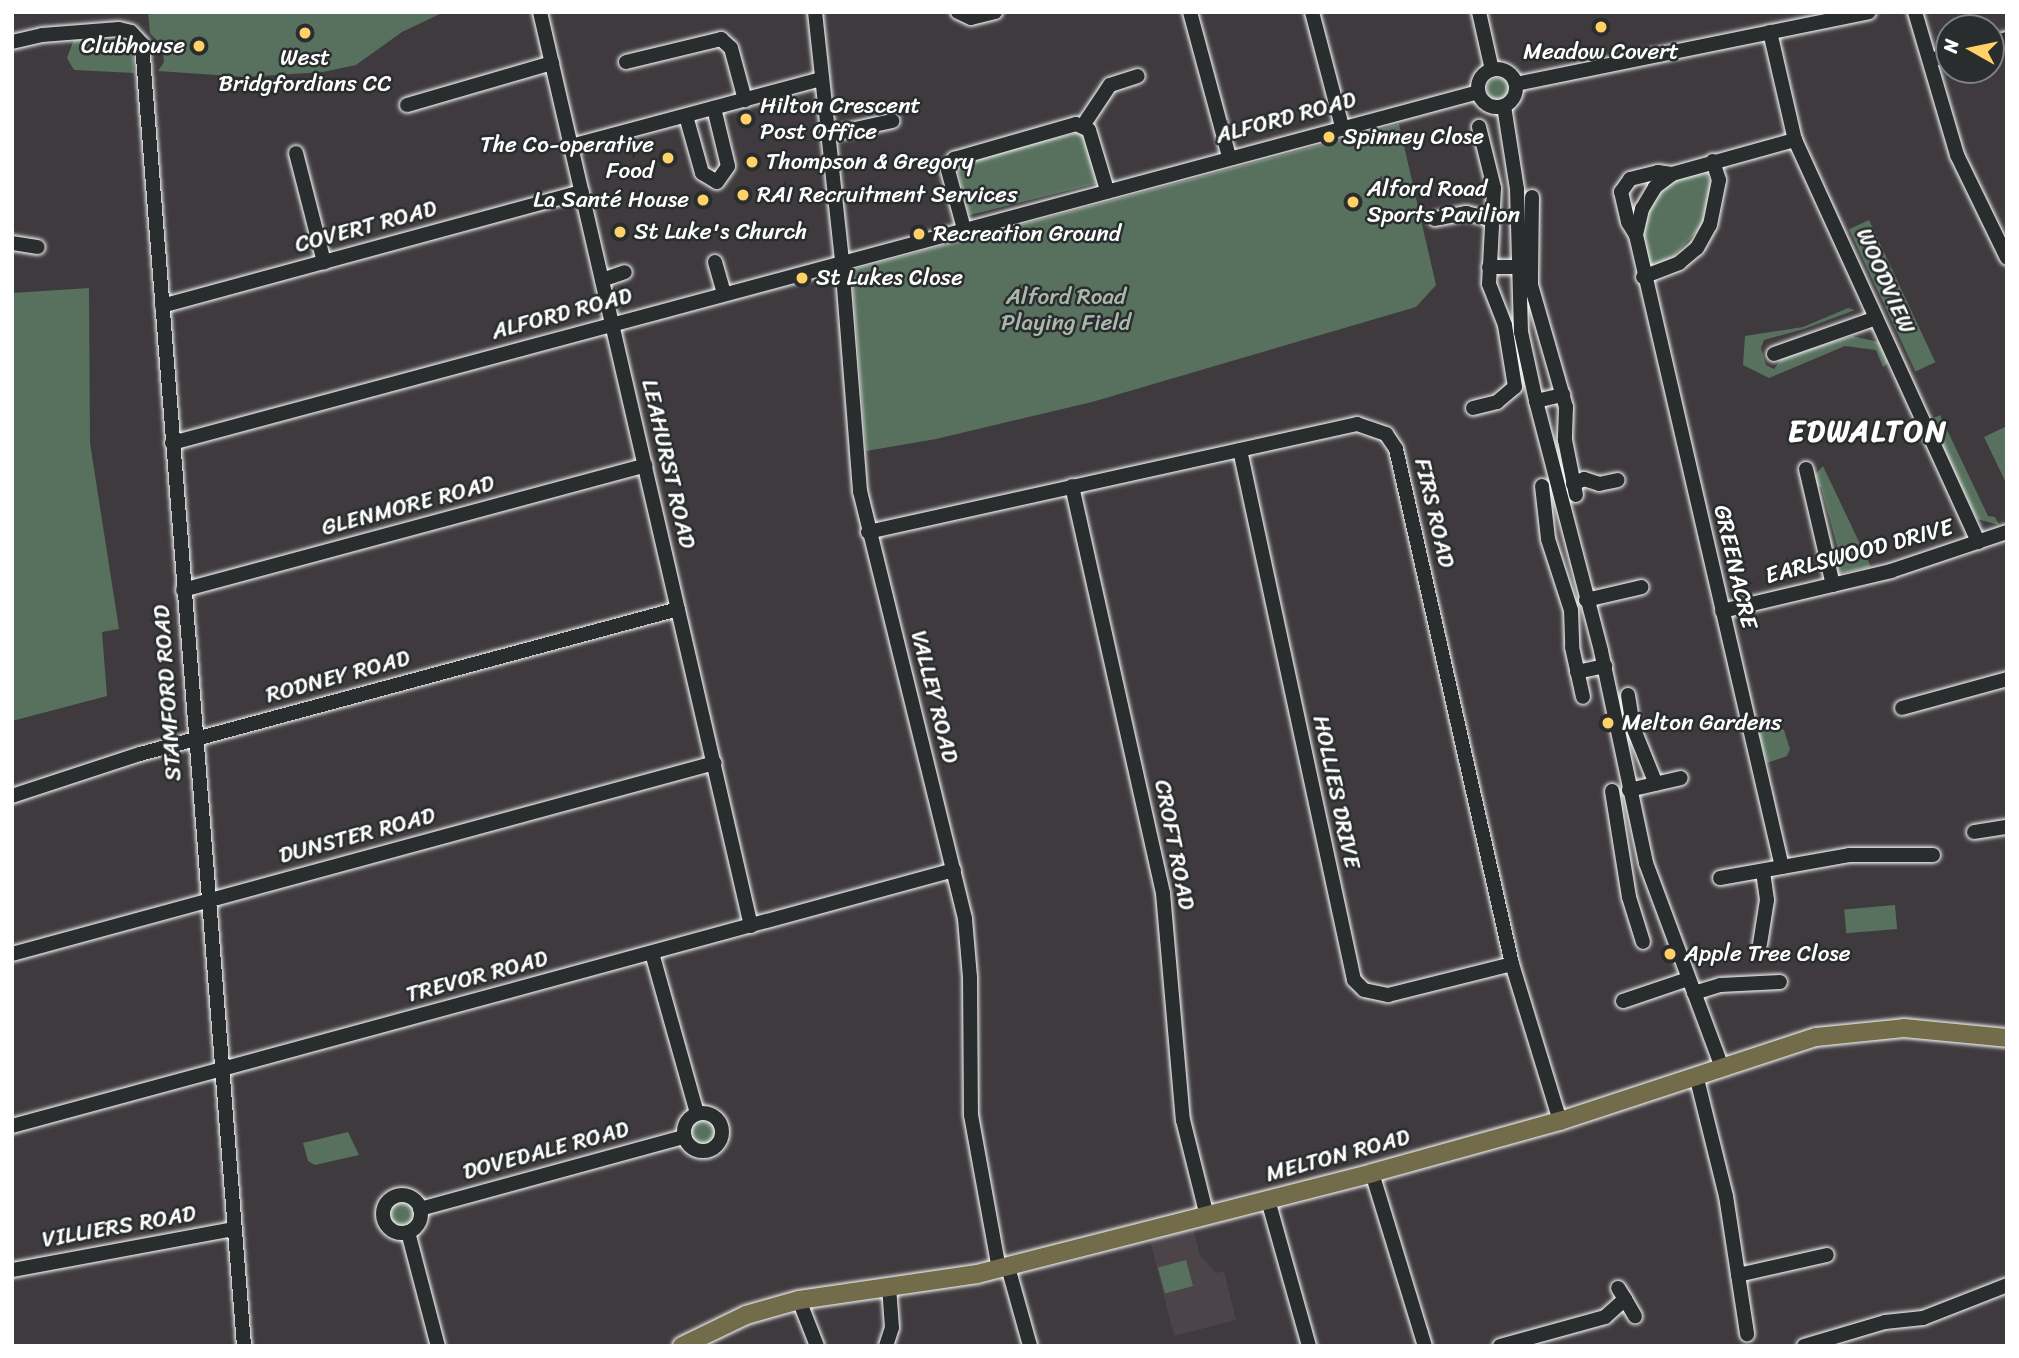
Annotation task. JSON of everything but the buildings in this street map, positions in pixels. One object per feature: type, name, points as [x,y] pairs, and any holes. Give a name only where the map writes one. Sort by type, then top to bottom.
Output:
[{"type":"main road","name":"MELTON ROAD","points":[[682,1346],[746,1315],[799,1300],[1003,1268],[1372,1173],[1560,1121],[1721,1065],[1816,1037],[1858,1030],[1947,1029],[2007,1038]]},
{"type":"street","name":"LEAHURST ROAD","points":[[540,12],[751,926]]},
{"type":"street","points":[[958,12],[971,18],[995,12]]},
{"type":"street","points":[[1190,12],[1229,157]]},
{"type":"street","points":[[1312,12],[1342,127]]},
{"type":"street","points":[[1479,12],[1492,70]]},
{"type":"street","points":[[1516,84],[1869,12]]},
{"type":"street","points":[[1915,12],[1957,155],[2007,258]]},
{"type":"street","name":"VALLEY ROAD","points":[[810,14],[821,79],[842,262],[855,455],[868,532],[965,919],[970,976],[971,1115],[1003,1268],[1030,1346]]},
{"type":"street","name":"STAMFORD ROAD","points":[[12,42],[42,34],[119,29],[139,38],[244,1346]]},
{"type":"street","name":"WOODVIEW","points":[[1770,32],[1795,140],[1979,542]]},
{"type":"street","points":[[626,62],[721,39],[731,48],[745,100]]},
{"type":"street","points":[[1930,60],[1935,59]]},
{"type":"street","points":[[407,105],[552,63]]},
{"type":"street","points":[[1492,70],[1507,72],[1516,84],[1514,97],[1504,106],[1488,106],[1478,92],[1479,83],[1492,70]]},
{"type":"street","points":[[964,229],[948,170],[954,159],[1084,124],[1110,85],[1138,76]]},
{"type":"street","points":[[571,146],[821,79]]},
{"type":"street","name":"ALFORD ROAD","points":[[172,443],[1478,92]]},
{"type":"street","points":[[1504,106],[1517,189],[1517,267],[1521,332],[1536,401],[1605,666],[1629,790],[1662,912],[1721,1065]]},
{"type":"street","points":[[686,116],[702,173],[717,182],[729,166],[714,108]]},
{"type":"street","points":[[828,135],[892,121]]},
{"type":"street","points":[[1084,124],[1107,190]]},
{"type":"street","points":[[1473,408],[1497,402],[1516,387],[1505,325],[1489,284],[1490,219],[1494,188],[1479,127]]},
{"type":"street","name":"GREENACRE","points":[[1782,867],[1643,277],[1636,234],[1642,209],[1655,187],[1672,174],[1795,140]]},
{"type":"street","points":[[296,153],[324,262]]},
{"type":"street","points":[[1643,277],[1679,263],[1697,248],[1710,225],[1719,180],[1713,161]]},
{"type":"street","name":"GREENACRE","points":[[1636,234],[1628,222],[1621,192],[1630,179],[1658,172],[1672,174]]},
{"type":"street","name":"COVERT ROAD","points":[[162,306],[582,192]]},
{"type":"street","points":[[1532,197],[1531,285],[1563,394],[1565,440],[1574,490],[1584,479],[1599,484],[1618,480]]},
{"type":"street","points":[[1435,219],[1466,213],[1490,219]]},
{"type":"street","points":[[12,243],[38,247]]},
{"type":"street","points":[[715,262],[724,294]]},
{"type":"street","points":[[1489,267],[1517,267]]},
{"type":"street","points":[[602,280],[625,272]]},
{"type":"street","points":[[1774,354],[1876,318]]},
{"type":"street","points":[[1536,401],[1563,394]]},
{"type":"street","name":"FIRS ROAD","points":[[868,532],[1357,424],[1376,427],[1392,440],[1512,964],[1560,1121]]},
{"type":"street","name":"HOLLIES DRIVE","points":[[1240,450],[1354,980],[1372,993],[1388,995],[1512,964]]},
{"type":"street","name":"GLENMORE ROAD","points":[[183,590],[645,465]]},
{"type":"street","points":[[1806,469],[1833,585]]},
{"type":"street","points":[[1542,485],[1548,538],[1571,610],[1577,672],[1583,697]]},
{"type":"street","name":"CROFT ROAD","points":[[1072,486],[1163,893],[1183,1120],[1207,1216]]},
{"type":"street","name":"EARLSWOOD DRIVE","points":[[1722,611],[1833,585],[2007,532]]},
{"type":"street","points":[[1587,600],[1642,587]]},
{"type":"street","name":"RODNEY ROAD","points":[[12,796],[195,740],[678,609]]},
{"type":"street","points":[[1577,672],[1605,666]]},
{"type":"street","points":[[1902,708],[2007,679]]},
{"type":"street","points":[[1629,695],[1633,727],[1656,783]]},
{"type":"street","name":"DUNSTER ROAD","points":[[12,954],[713,763]]},
{"type":"street","points":[[1629,790],[1681,778]]},
{"type":"street","points":[[1612,791],[1629,897],[1643,942]]},
{"type":"street","points":[[1974,832],[2007,827]]},
{"type":"street","points":[[1720,878],[1849,855],[1933,855]]},
{"type":"street","name":"TREVOR ROAD","points":[[12,1126],[954,870]]},
{"type":"street","points":[[1763,870],[1767,937]]},
{"type":"street","points":[[1637,922],[1662,912]]},
{"type":"street","points":[[652,953],[697,1114]]},
{"type":"street","points":[[1623,1001],[1688,979]]},
{"type":"street","points":[[1694,993],[1720,985],[1780,982]]},
{"type":"street","points":[[1696,1075],[1726,1196],[1747,1334]]},
{"type":"street","points":[[697,1114],[715,1116],[722,1126],[721,1139],[714,1148],[702,1152],[691,1147],[684,1137],[687,1120],[697,1114]]},
{"type":"street","name":"DOVEDALE ROAD","points":[[420,1209],[684,1137]]},
{"type":"street","points":[[1372,1173],[1425,1346]]},
{"type":"street","points":[[403,1195],[414,1199],[420,1209],[417,1226],[408,1232],[396,1232],[386,1225],[384,1208],[391,1198],[403,1195]]},
{"type":"street","points":[[1268,1200],[1309,1346]]},
{"type":"street","name":"VILLIERS ROAD","points":[[12,1270],[234,1229]]},
{"type":"street","points":[[408,1232],[438,1346]]},
{"type":"street","points":[[1738,1275],[1827,1255]]},
{"type":"street","points":[[1804,1346],[1885,1322],[1923,1318],[2007,1285]]},
{"type":"street","points":[[886,1346],[892,1328],[889,1286]]},
{"type":"street","points":[[1500,1346],[1605,1317],[1622,1294],[1635,1316]]},
{"type":"street","points":[[799,1300],[817,1346]]},
{"type":"shaded area","points":[[1193,1229],[1200,1255],[1216,1273],[1224,1271],[1236,1320],[1174,1336],[1150,1240]]},
{"type":"green space","points":[[148,12],[444,12],[402,32],[356,65],[323,72],[245,77],[158,71],[164,62],[162,46],[150,33]]},
{"type":"green space","points":[[74,39],[125,46],[133,56],[134,73],[74,70],[67,58]]},
{"type":"green space","points":[[1494,78],[1502,78],[1509,85],[1509,93],[1502,100],[1494,100],[1487,93],[1487,85]]},
{"type":"green space","name":"Alford Road Playing Field","points":[[1399,124],[1436,285],[1416,307],[1092,402],[936,439],[866,451],[852,275],[855,269]]},
{"type":"green space","points":[[1084,131],[1097,183],[969,215],[956,163]]},
{"type":"green space","points":[[1700,169],[1707,173],[1711,187],[1702,226],[1669,261],[1654,269],[1646,266],[1641,238],[1650,205],[1675,178]]},
{"type":"green space","points":[[1869,220],[1935,362],[1915,372],[1849,229]]},
{"type":"green space","points":[[89,288],[90,443],[119,629],[102,632],[107,696],[12,721],[12,293]]},
{"type":"green space","points":[[1848,308],[1855,310],[1764,340],[1761,348],[1766,365],[1774,369],[1783,357],[1852,336],[1879,342],[1888,363],[1883,367],[1876,350],[1845,346],[1769,378],[1743,365],[1745,336],[1803,327]]},
{"type":"green space","points":[[1940,415],[1988,516],[1995,517],[1999,525],[1977,519],[1930,420]]},
{"type":"green space","points":[[2007,426],[2007,485],[1984,437]]},
{"type":"green space","points":[[1823,466],[1871,567],[1836,574],[1840,557],[1821,487],[1813,485],[1812,478]]},
{"type":"green space","points":[[1777,726],[1784,730],[1790,749],[1787,756],[1767,763],[1758,732]]},
{"type":"green space","points":[[1895,905],[1897,929],[1846,933],[1844,909]]},
{"type":"green space","points":[[703,1118],[713,1122],[717,1132],[713,1142],[703,1146],[693,1142],[689,1132],[693,1122]]},
{"type":"green space","points":[[348,1132],[359,1155],[315,1165],[308,1161],[303,1143]]},
{"type":"green space","points":[[403,1200],[413,1204],[417,1214],[413,1224],[403,1228],[393,1224],[389,1214],[393,1204]]},
{"type":"green space","points":[[1186,1260],[1193,1286],[1165,1294],[1158,1268]]},
{"type":"place","name":"Meadow Covert","points":[[1601,27]]},
{"type":"place","name":"West Bridgfordians CC","points":[[305,33]]},
{"type":"place","name":"Clubhouse","points":[[199,46]]},
{"type":"place","name":"Hilton Crescent Post Office","points":[[746,119]]},
{"type":"place","name":"Spinney Close","points":[[1329,137]]},
{"type":"place","name":"The Co-operative Food","points":[[668,158]]},
{"type":"place","name":"Thompson & Gregory","points":[[752,162]]},
{"type":"place","name":"RAI Recruitment Services","points":[[743,195]]},
{"type":"place","name":"La Santé House","points":[[703,200]]},
{"type":"place","name":"Alford Road Sports Pavilion","points":[[1353,202]]},
{"type":"place","name":"St Luke's Church","points":[[620,232]]},
{"type":"place","name":"Recreation Ground","points":[[919,234]]},
{"type":"place","name":"St Lukes Close","points":[[802,278]]},
{"type":"place","name":"Melton Gardens","points":[[1608,723]]},
{"type":"place","name":"Apple Tree Close","points":[[1670,954]]},
{"type":"district","name":"EDWALTON","points":[[1868,431]]}]
